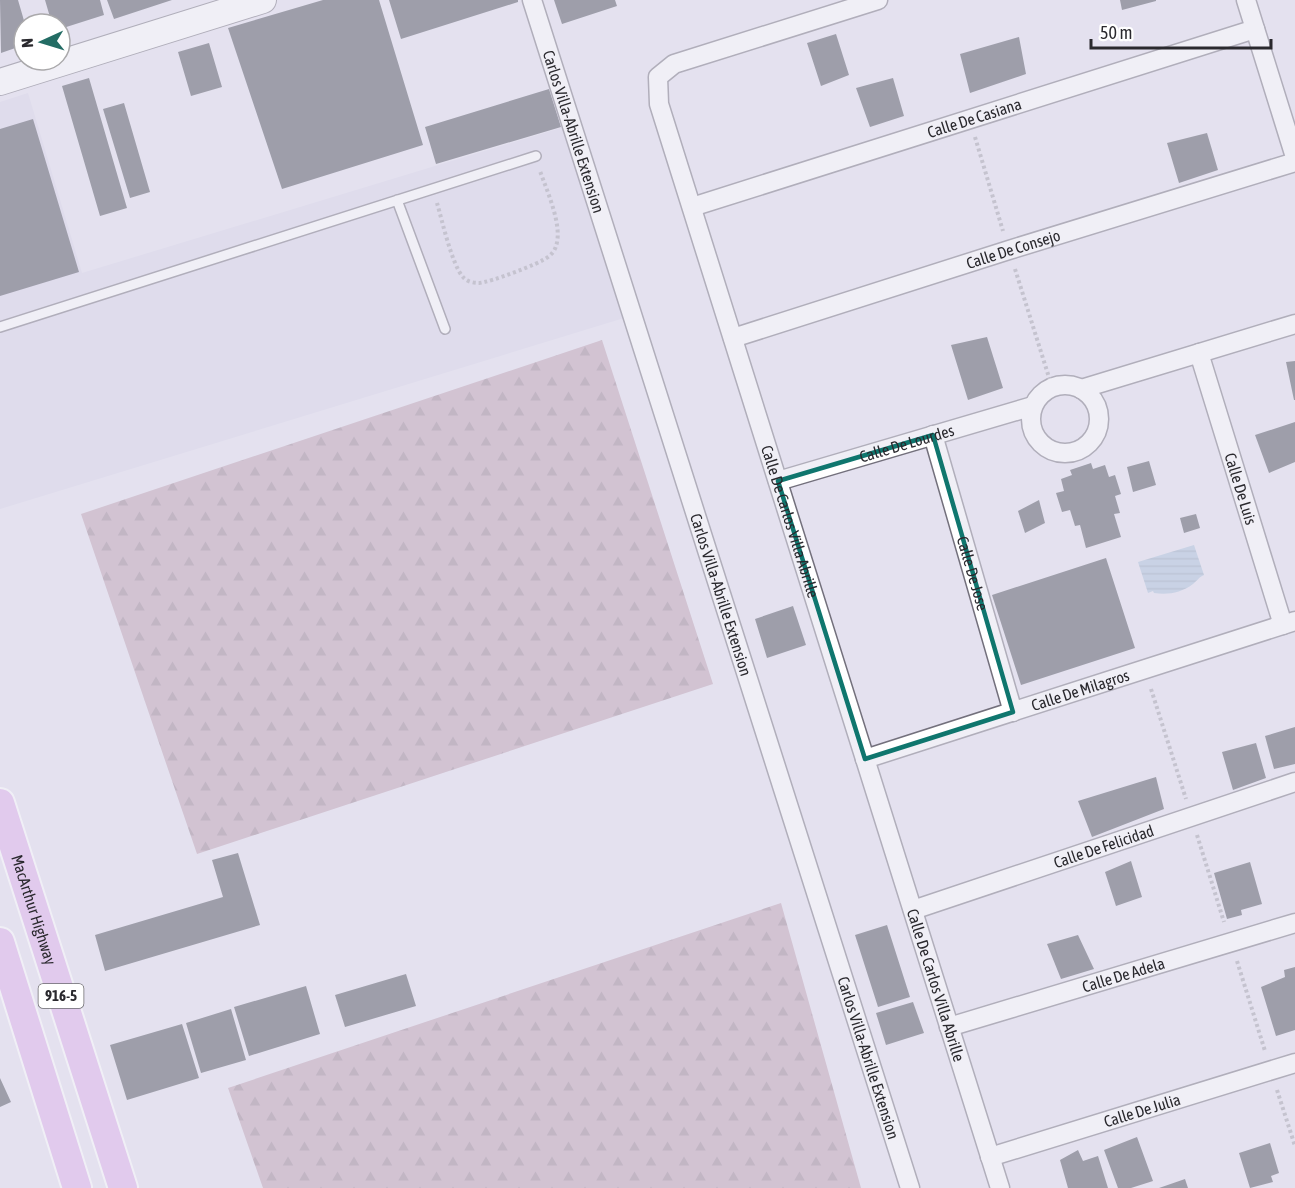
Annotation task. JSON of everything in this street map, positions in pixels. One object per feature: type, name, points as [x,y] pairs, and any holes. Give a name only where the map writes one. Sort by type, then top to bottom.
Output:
[{"type":"main road","points":[[0,82],[214,7],[263,0]]},
{"type":"main road","name":"MacArthur Highway","points":[[0,806],[123,1188]]},
{"type":"main road","name":"916-5","points":[[0,942],[77,1188]]},
{"type":"street","name":"Carlos Villa-Abrille Extension","points":[[532,0],[910,1188]]},
{"type":"street","name":"Calle De Carlos Villa Abrille","points":[[878,0],[674,64],[658,77],[659,104],[1000,1188]]},
{"type":"street","points":[[1246,0],[1295,157]]},
{"type":"street","name":"Calle De Casiana","points":[[692,207],[1255,29]]},
{"type":"street","name":"Calle De Consejo","points":[[733,338],[1295,162]]},
{"type":"street","points":[[1081,388],[1295,324]]},
{"type":"street","name":"Calle De Luis","points":[[1199,353],[1289,623]]},
{"type":"street","points":[[1071,385],[1081,388],[1096,403],[1099,424],[1096,434],[1082,450],[1071,453],[1051,451],[1035,437],[1031,427],[1033,406],[1041,394],[1052,387],[1071,385]]},
{"type":"street","name":"Calle De Lourdes","points":[[778,481],[1033,406]]},
{"type":"street","name":"Calle De Jose","points":[[933,435],[1013,712]]},
{"type":"street","name":"Calle De Milagros","points":[[866,759],[1289,623]]},
{"type":"street","name":"Calle De Felicidad","points":[[913,910],[1295,782]]},
{"type":"street","name":"Calle De Adela","points":[[949,1027],[1295,923]]},
{"type":"street","name":"Calle De Julia","points":[[990,1157],[1295,1063]]},
{"type":"lane","points":[[0,327],[536,156]]},
{"type":"lane","points":[[396,200],[445,329]]},
{"type":"path","points":[[432,189],[457,267],[463,277],[470,282],[489,281],[540,261],[548,257],[555,249],[559,238],[558,226],[536,156]]},
{"type":"path","points":[[1144,669],[1295,1146]]},
{"type":"highlighted area","points":[[933,435],[1013,712],[865,759],[778,481]]},
{"type":"shaded area","points":[[28,93],[82,273],[564,127],[624,318],[0,509],[0,102]]},
{"type":"green space","points":[[602,340],[713,684],[197,854],[81,514]]},
{"type":"green space","points":[[781,903],[861,1188],[263,1188],[228,1088]]},
{"type":"water","points":[[1194,545],[1204,575],[1188,587],[1174,593],[1164,594],[1153,591],[1148,593],[1138,562]]},
{"type":"building","points":[[0,0],[18,0],[22,12],[12,12],[12,49],[1,53]]},
{"type":"building","points":[[45,0],[100,0],[104,15],[72,25],[72,12],[48,12]]},
{"type":"building","points":[[107,0],[172,0],[114,19]]},
{"type":"building","points":[[323,0],[379,0],[423,145],[282,189],[228,28]]},
{"type":"building","points":[[389,0],[518,0],[518,2],[401,39]]},
{"type":"building","points":[[554,0],[615,0],[617,6],[562,24]]},
{"type":"building","points":[[1120,0],[1156,0],[1156,1],[1122,10]]},
{"type":"building","points":[[836,34],[849,75],[821,86],[807,43]]},
{"type":"building","points":[[1019,37],[1026,74],[970,93],[960,54]]},
{"type":"building","points":[[209,43],[222,87],[191,96],[178,52]]},
{"type":"building","points":[[89,78],[127,208],[100,216],[62,86]]},
{"type":"building","points":[[893,78],[904,116],[870,127],[856,88]]},
{"type":"building","points":[[549,89],[561,127],[436,164],[425,127]]},
{"type":"building","points":[[124,103],[150,192],[130,198],[103,109]]},
{"type":"building","points":[[33,119],[79,272],[0,296],[0,129]]},
{"type":"building","points":[[1207,133],[1218,170],[1179,183],[1167,143]]},
{"type":"building","points":[[987,337],[1003,388],[968,400],[951,345]]},
{"type":"building","points":[[1295,361],[1295,400],[1294,400],[1286,362]]},
{"type":"building","points":[[1295,422],[1295,462],[1269,473],[1255,435]]},
{"type":"building","points":[[1149,461],[1156,485],[1133,492],[1127,467]]},
{"type":"building","points":[[1091,463],[1093,469],[1105,465],[1109,477],[1115,475],[1121,494],[1115,496],[1120,513],[1114,514],[1121,537],[1086,548],[1080,525],[1075,526],[1070,510],[1062,512],[1056,493],[1064,491],[1061,479],[1072,475],[1070,470]]},
{"type":"building","points":[[1039,500],[1045,523],[1025,533],[1018,511]]},
{"type":"building","points":[[1196,514],[1200,528],[1184,533],[1180,518]]},
{"type":"building","points":[[1106,558],[1135,648],[1021,685],[992,595]]},
{"type":"building","points":[[793,606],[806,645],[767,658],[755,619]]},
{"type":"building","points":[[1295,727],[1295,764],[1274,769],[1265,736]]},
{"type":"building","points":[[1256,743],[1266,778],[1233,790],[1222,752]]},
{"type":"building","points":[[1156,777],[1164,809],[1092,837],[1078,801]]},
{"type":"building","points":[[238,853],[260,925],[105,971],[95,935],[223,897],[212,860]]},
{"type":"building","points":[[1131,861],[1142,897],[1116,906],[1105,872]]},
{"type":"building","points":[[1250,862],[1262,904],[1241,910],[1242,915],[1227,919],[1214,873]]},
{"type":"building","points":[[887,925],[910,997],[878,1007],[855,935]]},
{"type":"building","points":[[1078,935],[1094,969],[1061,979],[1047,944]]},
{"type":"building","points":[[1295,967],[1295,1030],[1276,1036],[1261,987],[1285,977],[1284,970]]},
{"type":"building","points":[[406,974],[416,1006],[345,1027],[335,995]]},
{"type":"building","points":[[306,986],[320,1034],[249,1056],[234,1007]]},
{"type":"building","points":[[913,1002],[924,1033],[886,1045],[876,1013]]},
{"type":"building","points":[[231,1009],[246,1060],[201,1073],[186,1023]]},
{"type":"building","points":[[182,1024],[199,1078],[127,1100],[110,1045]]},
{"type":"building","points":[[0,1078],[11,1102],[0,1107]]},
{"type":"building","points":[[1137,1137],[1153,1181],[1131,1188],[1118,1188],[1104,1150]]},
{"type":"building","points":[[1270,1143],[1279,1173],[1271,1176],[1273,1182],[1250,1188],[1239,1153]]},
{"type":"building","points":[[1078,1150],[1083,1161],[1098,1156],[1108,1188],[1068,1188],[1060,1160]]},
{"type":"building","points":[[1185,1179],[1188,1188],[1159,1188]]}]
